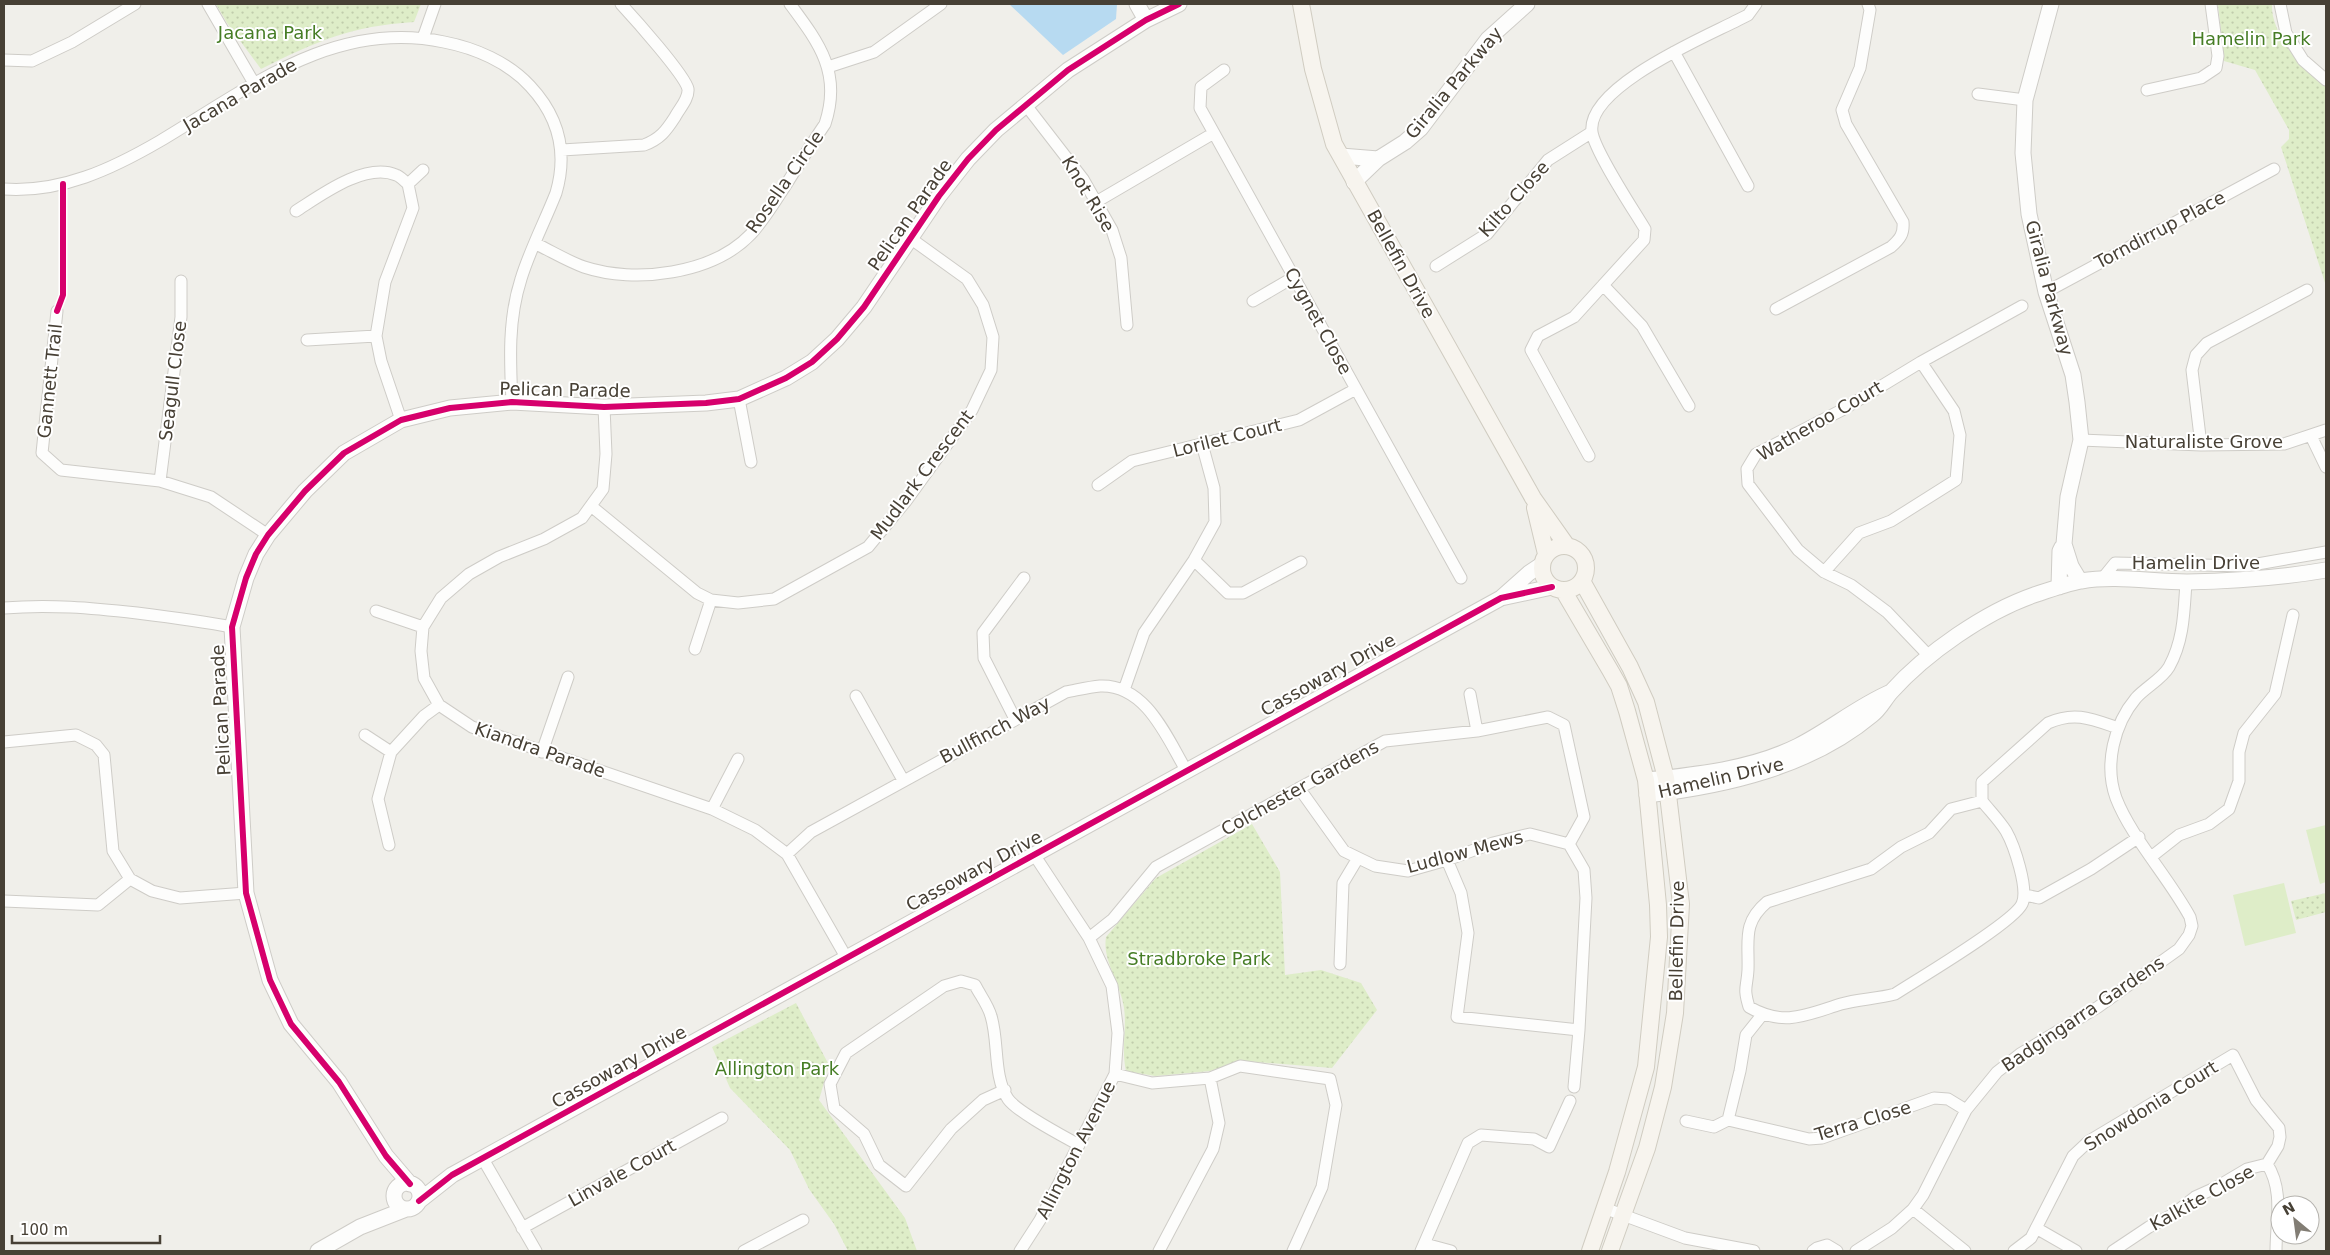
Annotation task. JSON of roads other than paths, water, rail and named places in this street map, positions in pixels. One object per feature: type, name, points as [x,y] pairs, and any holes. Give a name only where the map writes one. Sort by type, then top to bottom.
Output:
[{"type":"main road","name":"Bellefin Drive","points":[[1303,8],[1309,50],[1325,116],[1341,156],[1533,498],[1567,546]]},
{"type":"main road","name":"Bellefin Drive","points":[[1533,498],[1544,560]]},
{"type":"main road","points":[[1567,546],[1581,554],[1586,562],[1586,572],[1582,581],[1576,586],[1557,589],[1543,578],[1544,560],[1554,548],[1567,546]]},
{"type":"main road","name":"Bellefin Drive","points":[[1582,581],[1639,685],[1648,710],[1667,785],[1681,904],[1675,1013],[1663,1087],[1647,1148],[1610,1251]]},
{"type":"main road","name":"Bellefin Drive","points":[[1557,589],[1619,686],[1646,788],[1658,905],[1659,938],[1646,1067],[1617,1172],[1590,1251]]},
{"type":"street","points":[[4,60],[32,61],[72,42],[135,4]]},
{"type":"street","points":[[208,4],[255,85]]},
{"type":"street","points":[[423,38],[435,4]]},
{"type":"street","points":[[562,150],[644,145],[654,141],[665,133],[687,98],[688,91],[685,83],[620,4]]},
{"type":"street","name":"Rosella Circle","points":[[536,244],[583,267],[611,273],[628,274],[669,272],[699,266],[728,254],[741,244],[762,222],[825,124],[832,97],[828,67],[820,47],[790,4]]},
{"type":"street","points":[[828,67],[874,52],[941,4]]},
{"type":"street","points":[[1137,4],[1151,13]]},
{"type":"street","name":"Pelican Parade","points":[[412,1205],[397,1204],[394,1198],[404,1188],[386,1156],[339,1082],[291,1024],[283,1009],[270,980],[246,893],[232,627],[246,578],[256,554],[268,535],[305,490],[344,453],[401,420],[450,408],[512,402],[604,407],[681,405],[739,399],[786,378],[812,362],[837,339],[864,307],[939,196],[968,159],[996,130],[1068,70],[1151,13],[1179,4]]},
{"type":"street","name":"Giralia Parkway","points":[[1354,182],[1378,158],[1405,142],[1420,128],[1488,39],[1528,4]]},
{"type":"street","points":[[1589,456],[1531,350],[1538,336],[1574,317],[1644,240],[1645,229],[1600,150],[1592,132],[1594,119],[1604,101],[1643,68],[1743,18],[1756,4]]},
{"type":"street","points":[[1776,310],[1891,247],[1899,240],[1904,231],[1903,222],[1846,124],[1842,110],[1860,68],[1870,10],[1869,4]]},
{"type":"street","name":"Giralia Parkway","points":[[2051,4],[2025,100],[2023,153],[2029,214],[2046,292],[2073,375],[2081,440],[2068,497],[2064,544],[2080,581]]},
{"type":"street","points":[[2147,90],[2201,78],[2216,68],[2218,56],[2211,4]]},
{"type":"street","points":[[2280,4],[2286,32],[2303,60],[2326,80]]},
{"type":"street","name":"Jacana Parade","points":[[4,188],[21,190],[64,184],[105,170],[255,85],[316,53],[351,42],[393,37],[423,38],[457,45],[482,53],[515,73],[527,83],[546,105],[562,150],[560,179],[521,278],[511,325],[512,402]]},
{"type":"street","points":[[1674,52],[1748,186]]},
{"type":"street","name":"Cygnet Close","points":[[1224,70],[1201,87],[1200,108],[1461,578]]},
{"type":"street","points":[[1978,94],[2025,100]]},
{"type":"street","name":"Knot Rise","points":[[1025,104],[1061,149],[1112,230],[1120,258],[1127,325]]},
{"type":"street","name":"Kilto Close","points":[[1436,266],[1487,234],[1548,160],[1592,132]]},
{"type":"street","points":[[1096,202],[1214,133]]},
{"type":"street","points":[[1341,156],[1378,158]]},
{"type":"street","name":"Torndirrup Place","points":[[2046,292],[2274,168]]},
{"type":"street","points":[[408,184],[423,170]]},
{"type":"street","points":[[296,211],[346,181],[372,172],[395,174],[408,184],[413,208],[385,282],[376,336],[381,361],[401,420]]},
{"type":"street","name":"Mudlark Crescent","points":[[591,506],[697,593],[711,600],[738,603],[774,599],[868,547],[906,501],[972,410],[991,370],[993,337],[983,305],[967,279],[910,238]]},
{"type":"street","points":[[1253,301],[1294,277]]},
{"type":"street","name":"Seagull Close","points":[[160,481],[181,317],[181,281]]},
{"type":"street","points":[[1603,285],[1642,326],[1689,406]]},
{"type":"street","points":[[2201,445],[2192,370],[2196,355],[2207,343],[2307,290]]},
{"type":"street","name":"Watheroo Court","points":[[1930,657],[1887,612],[1852,585],[1824,572],[1798,550],[1748,484],[1746,469],[1756,454],[1842,410],[1921,362],[2022,306]]},
{"type":"street","name":"Gannett Trail","points":[[57,311],[42,453],[61,470],[160,481],[211,498],[268,535]]},
{"type":"street","points":[[307,340],[376,336]]},
{"type":"street","points":[[1824,572],[1858,533],[1891,521],[1956,480],[1960,435],[1954,411],[1921,362]]},
{"type":"street","name":"Lorilet Court","points":[[1098,485],[1132,461],[1299,420],[1356,389]]},
{"type":"street","points":[[739,399],[751,462]]},
{"type":"street","name":"Kiandra Parade","points":[[604,407],[606,454],[603,489],[582,518],[544,539],[499,557],[469,574],[441,598],[423,627],[421,651],[424,678],[439,705],[472,727],[712,809],[755,830],[787,854],[846,957]]},
{"type":"street","name":"Naturaliste Grove","points":[[2081,440],[2201,445],[2284,444],[2326,430]]},
{"type":"street","points":[[2311,436],[2326,467]]},
{"type":"street","points":[[1124,690],[1144,633],[1194,560],[1215,522],[1214,488],[1202,444]]},
{"type":"street","name":"Giralia Parkway","points":[[2059,587],[2060,551],[2064,544]]},
{"type":"street","name":"Hamelin Drive","points":[[2102,580],[2115,563],[2246,566],[2326,552]]},
{"type":"street","points":[[1194,560],[1228,593],[1243,593],[1301,562]]},
{"type":"street","name":"Cassowary Drive","points":[[1501,598],[1507,590],[1544,560]]},
{"type":"street","name":"Hamelin Drive","points":[[1646,788],[1667,785],[1756,762],[1787,751],[1814,738],[1872,700],[1891,692],[1930,657],[1988,616],[2034,595],[2080,581],[2186,582],[2286,577],[2326,570]]},
{"type":"street","points":[[1015,720],[984,658],[983,633],[1024,578]]},
{"type":"street","name":"Badgingarra Gardens","points":[[1856,1251],[1892,1228],[1912,1209],[1932,1180],[1966,1110],[1997,1072],[2020,1054],[2098,1007],[2185,943],[2192,926],[2190,917],[2119,806],[2113,790],[2113,750],[2118,728],[2137,697],[2169,668],[2182,634],[2186,582]]},
{"type":"street","name":"Cassowary Drive","points":[[318,1251],[360,1227],[412,1205],[452,1175],[1501,598],[1557,589]]},
{"type":"street","points":[[696,649],[711,600]]},
{"type":"street","points":[[4,608],[35,605],[70,605],[202,621],[232,627]]},
{"type":"street","points":[[376,611],[423,627]]},
{"type":"street","points":[[2151,856],[2179,835],[2209,824],[2229,809],[2239,781],[2239,752],[2244,733],[2275,694],[2293,615]]},
{"type":"street","points":[[542,752],[568,677]]},
{"type":"street","name":"Bullfinch Way","points":[[787,854],[811,832],[902,780],[1066,692],[1102,686],[1124,690],[1150,709],[1186,770]]},
{"type":"street","points":[[1470,694],[1477,731]]},
{"type":"street","points":[[856,696],[902,780]]},
{"type":"street","points":[[389,846],[378,799],[391,752],[424,716],[439,705]]},
{"type":"street","name":"Colchester Gardens","points":[[1089,938],[1113,919],[1156,867],[1385,741],[1477,731],[1548,716],[1564,725],[1584,817],[1569,844]]},
{"type":"street","points":[[1982,801],[1951,809],[1929,833],[1902,847],[1871,869],[1768,902],[1756,912],[1748,933],[1748,969],[1744,991],[1749,1007],[1762,1015],[1788,1019],[1842,1003],[1882,998],[1895,994],[1999,926],[2021,906],[2025,896],[2014,849],[2006,832],[1982,801],[1982,782],[2048,723],[2061,718],[2084,716],[2118,728]]},
{"type":"street","points":[[4,742],[76,735],[96,744],[104,755],[113,851],[130,880],[152,891],[180,898],[246,893]]},
{"type":"street","points":[[365,735],[391,752]]},
{"type":"street","points":[[712,809],[738,759]]},
{"type":"street","name":"Ludlow Mews","points":[[1299,788],[1344,851],[1375,866],[1408,871],[1493,843],[1530,834],[1569,844]]},
{"type":"street","points":[[2025,896],[2039,898],[2091,869],[2139,837]]},
{"type":"street","points":[[1569,844],[1584,870],[1586,898],[1574,1087]]},
{"type":"street","name":"Allington Avenue","points":[[1020,1251],[1040,1220],[1115,1074],[1118,1033],[1112,986],[1089,938],[1035,856]]},
{"type":"street","points":[[1340,964],[1343,883],[1358,858]]},
{"type":"street","points":[[1446,860],[1461,893],[1468,933],[1457,1017],[1579,1030]]},
{"type":"street","points":[[4,901],[98,905],[130,880]]},
{"type":"street","points":[[1005,1090],[984,1100],[951,1129],[906,1186],[879,1166],[864,1134],[834,1108],[830,1084],[846,1053],[944,986],[961,981],[975,985],[991,1015],[997,1042],[1000,1075],[1005,1090],[1008,1099],[1042,1124],[1079,1145]]},
{"type":"street","points":[[1728,1120],[1740,1071],[1746,1035],[1762,1015]]},
{"type":"street","name":"Snowdonia Court","points":[[2014,1251],[2031,1238],[2073,1156],[2089,1141],[2233,1055],[2256,1100]]},
{"type":"street","points":[[1115,1074],[1152,1082],[1210,1078],[1240,1066],[1330,1079],[1336,1104],[1322,1187],[1293,1251]]},
{"type":"street","points":[[1159,1251],[1213,1149],[1219,1123],[1210,1078]]},
{"type":"street","name":"Terra Close","points":[[1686,1121],[1714,1127],[1728,1120],[1809,1139],[1822,1138],[1934,1098],[1948,1099],[1966,1110]]},
{"type":"street","name":"Kalkite Close","points":[[2113,1251],[2176,1212],[2195,1197],[2215,1188],[2247,1169],[2268,1164],[2278,1146],[2279,1128],[2256,1100]]},
{"type":"street","points":[[1451,1251],[1423,1248],[1468,1143],[1481,1135],[1534,1139],[1549,1147],[1570,1101]]},
{"type":"street","name":"Linvale Court","points":[[522,1228],[722,1118]]},
{"type":"street","points":[[483,1159],[536,1251]]},
{"type":"street","name":"Kalkite Close","points":[[2268,1164],[2277,1182],[2278,1192],[2276,1251]]},
{"type":"street","name":"Cassowary Drive","points":[[360,1227],[404,1188],[452,1175]]},
{"type":"street","points":[[404,1188],[419,1192],[412,1205]]},
{"type":"street","points":[[1604,1208],[1686,1238],[1754,1251]]},
{"type":"street","points":[[1912,1209],[1963,1251]]},
{"type":"street","points":[[744,1251],[803,1220]]},
{"type":"street","points":[[2036,1228],[2076,1251]]},
{"type":"street","points":[[1813,1251],[1827,1245],[1837,1251]]},
{"type":"water","points":[[1009,4],[1117,4],[1116,19],[1063,55]]},
{"type":"park label","name":"Jacana Park","points":[[270,33]]},
{"type":"park label","name":"Hamelin Park","points":[[2251,39]]},
{"type":"park label","name":"Stradbroke Park","points":[[1199,959]]},
{"type":"park label","name":"Allington Park","points":[[777,1069]]}]
